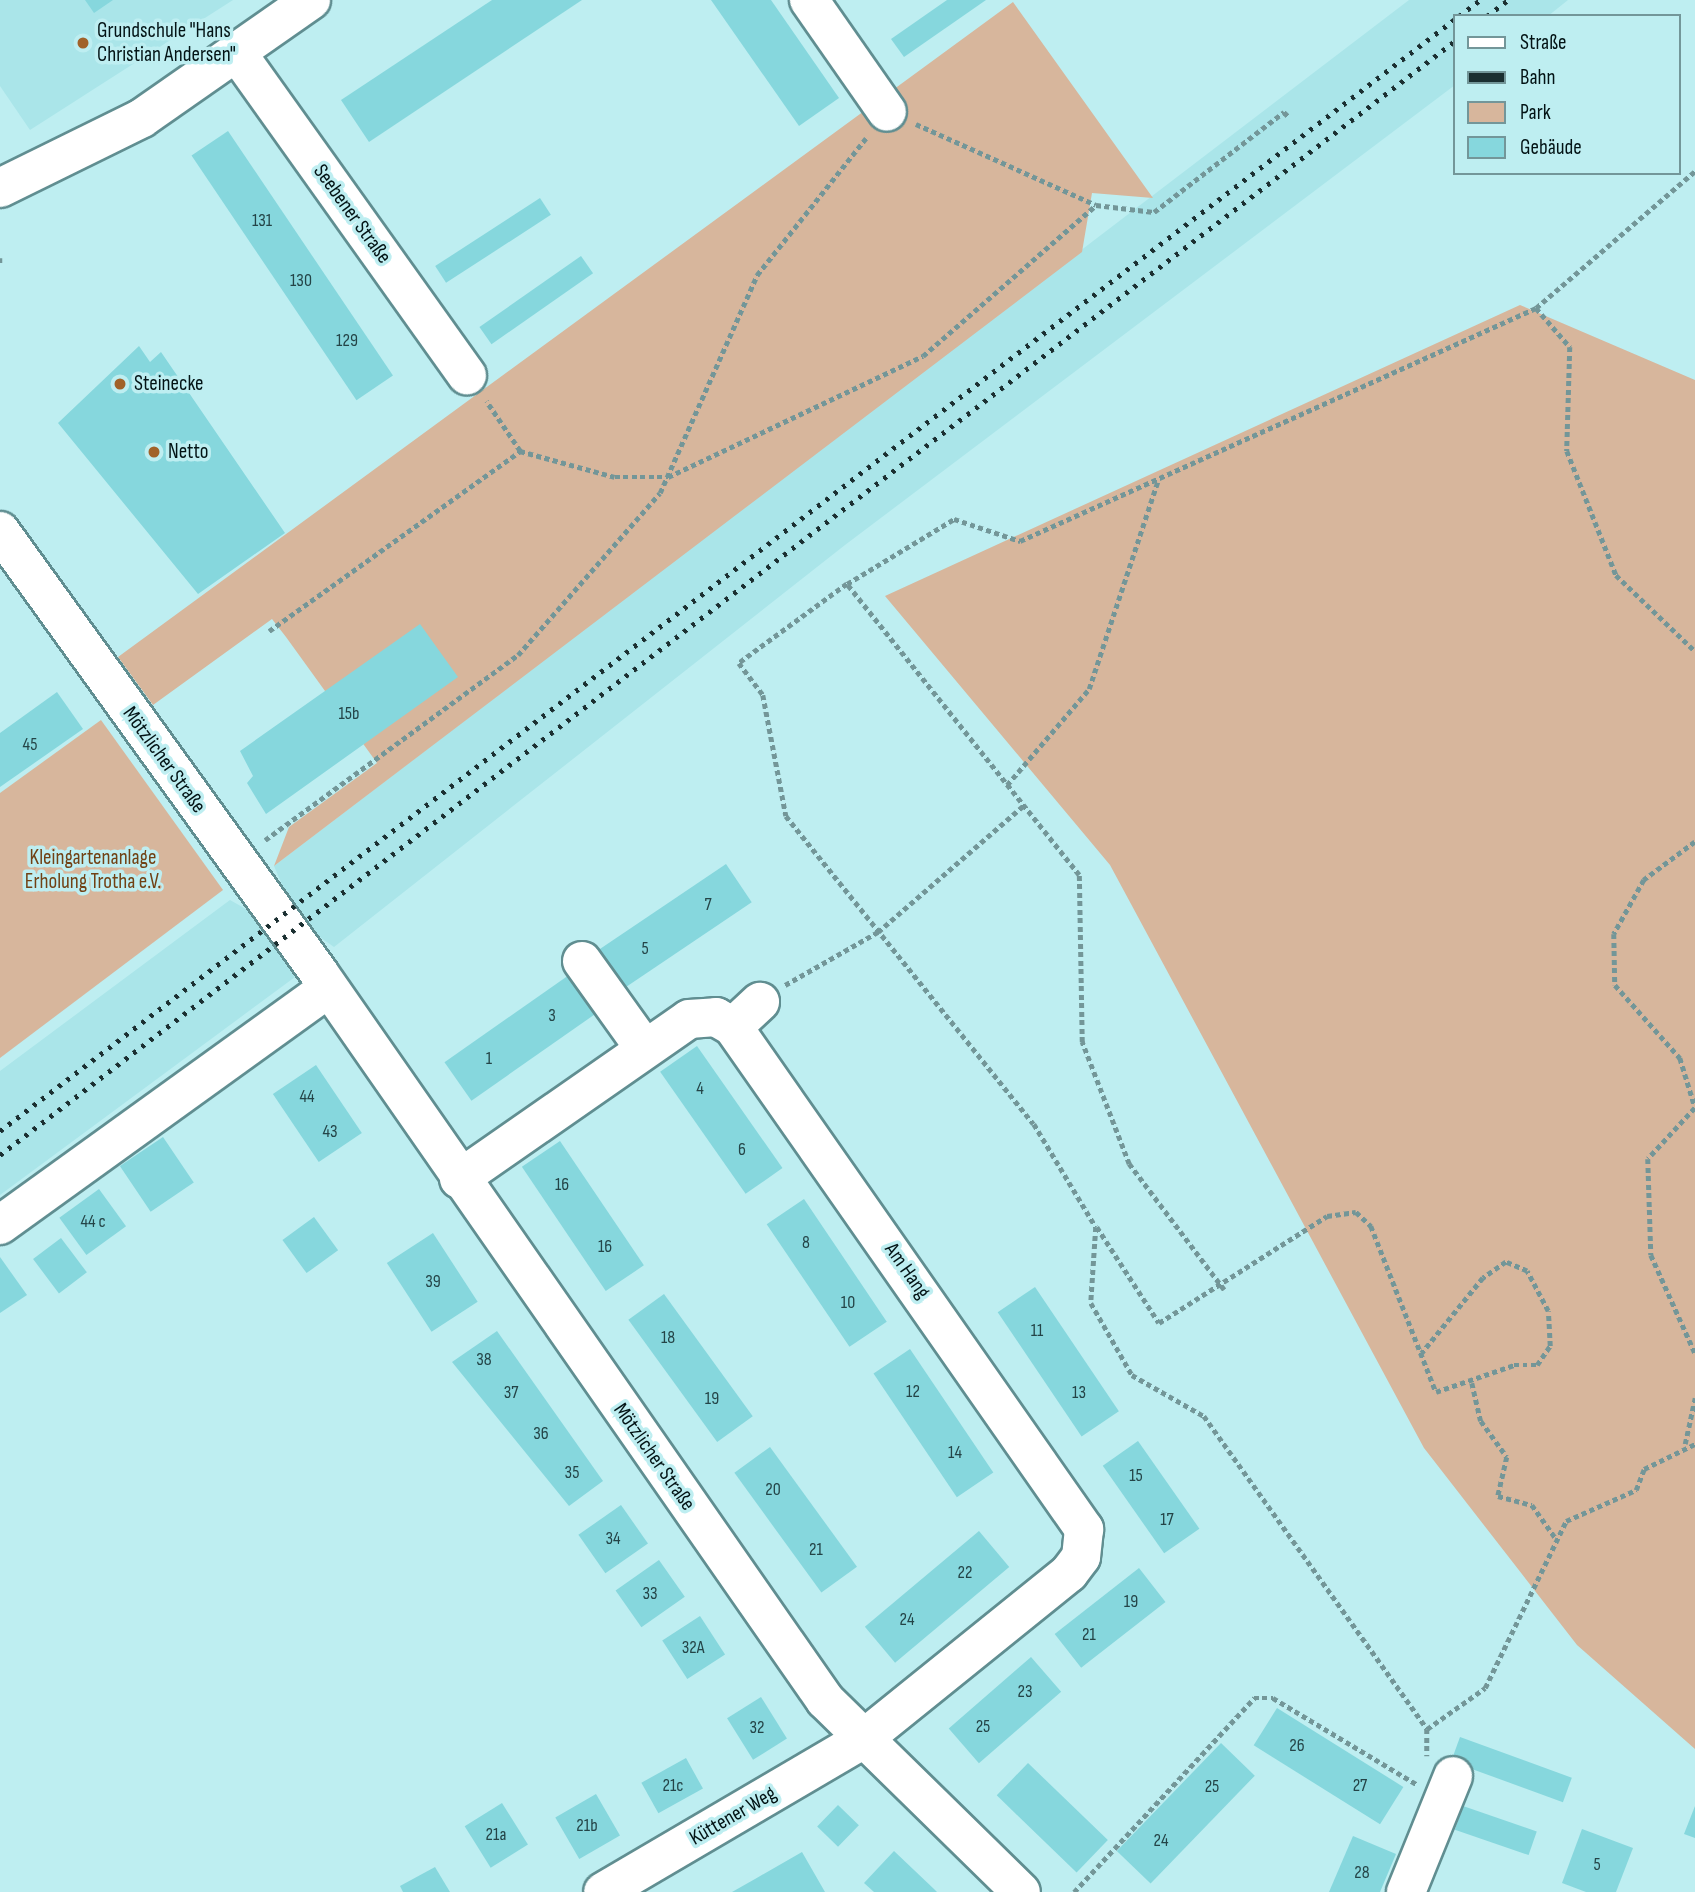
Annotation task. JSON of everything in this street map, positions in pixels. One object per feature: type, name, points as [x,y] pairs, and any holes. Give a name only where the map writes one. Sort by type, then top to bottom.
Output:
[{"type":"street","points":[[0,188],[142,118],[312,0]]},
{"type":"street","points":[[809,0],[887,111]]},
{"type":"street","name":"Seebener Straße","points":[[237,53],[467,376]]},
{"type":"street","name":"Mötzlicher Straße","points":[[0,531],[328,988],[824,1700],[862,1740],[1021,1892]]},
{"type":"street","points":[[582,961],[645,1049]]},
{"type":"street","points":[[0,1225],[328,988]]},
{"type":"street","points":[[459,1179],[645,1049],[702,1015],[746,1014]]},
{"type":"street","name":"Am Hang","points":[[746,1014],[1084,1529],[1081,1557],[1069,1573],[862,1740]]},
{"type":"street","name":"Küttener Weg","points":[[603,1892],[862,1740]]},
{"type":"street","points":[[1406,1892],[1444,1783]]},
{"type":"path","points":[[242,867],[276,827],[518,655],[668,477],[757,275],[887,111],[1097,205],[1154,212],[1284,112],[1289,117]]},
{"type":"path","points":[[1422,1353],[1483,1278],[1506,1262],[1527,1271],[1548,1311],[1550,1346],[1537,1365],[1514,1365],[1472,1383],[1436,1392],[1371,1226],[1356,1212],[1327,1216],[1159,1323],[1034,1124],[786,816],[763,695],[739,663],[847,584],[954,519],[1020,541],[1536,308],[1695,171]]},
{"type":"path","points":[[467,376],[520,451],[615,477],[668,477],[923,356],[1097,205]]},
{"type":"path","points":[[0,258],[0,265]]},
{"type":"path","points":[[1536,308],[1570,347],[1567,451],[1616,575],[1695,651]]},
{"type":"path","points":[[268,631],[520,451]]},
{"type":"path","points":[[1007,785],[1090,689],[1158,479]]},
{"type":"path","points":[[847,584],[1079,875],[1082,1042],[1129,1164],[1224,1290]]},
{"type":"path","points":[[746,1014],[878,932],[1024,805]]},
{"type":"path","points":[[1695,842],[1644,880],[1614,934],[1615,985],[1680,1058],[1695,1107],[1648,1159],[1651,1255],[1695,1353]]},
{"type":"path","points":[[1097,1227],[1091,1303],[1132,1375],[1204,1416],[1427,1729],[1427,1759],[1444,1783]]},
{"type":"path","points":[[1472,1383],[1481,1421],[1507,1457],[1498,1496],[1532,1505],[1557,1540]]},
{"type":"path","points":[[1685,1444],[1695,1398]]},
{"type":"path","points":[[1427,1729],[1485,1688],[1566,1521],[1636,1490],[1644,1469],[1685,1444],[1695,1444]]},
{"type":"path","points":[[1074,1892],[1254,1698],[1273,1698],[1444,1783]]},
{"type":"shaded area","name":"Grundschule \"Hans Christian Andersen\"","points":[[0,0],[233,0],[30,130],[0,86]]},
{"type":"shaded area","points":[[1409,0],[1568,0],[1550,14],[1454,14],[1454,86],[845,545],[334,947],[314,933],[287,954],[295,977],[0,1195],[0,1071],[230,900],[260,917],[287,896],[274,866]]},
{"type":"green space","points":[[1013,2],[1153,198],[1092,193],[1082,252],[274,866],[289,827],[377,763],[286,637],[272,619],[153,705],[118,657]]},
{"type":"green space","points":[[1520,305],[1695,380],[1695,1749],[1577,1645],[1424,1448],[1110,865],[885,596]]},
{"type":"green space","name":"Kleingartenanlage Erholung Trotha e.V.","points":[[101,720],[223,890],[0,1058],[0,793]]},
{"type":"building","points":[[85,0],[113,0],[94,13]]},
{"type":"building","points":[[492,0],[582,0],[369,142],[341,100]]},
{"type":"building","points":[[711,0],[771,0],[839,98],[799,126]]},
{"type":"building","points":[[947,0],[986,0],[904,57],[891,39]]},
{"type":"building","points":[[228,131],[393,376],[356,400],[192,156]]},
{"type":"building","points":[[540,198],[551,215],[446,283],[435,266]]},
{"type":"building","points":[[581,256],[593,273],[491,344],[479,327]]},
{"type":"building","name":"Netto","points":[[139,346],[150,362],[161,352],[285,533],[198,594],[58,423]]},
{"type":"building","points":[[420,624],[458,677],[266,814],[247,783],[253,776],[240,751]]},
{"type":"building","points":[[57,692],[83,729],[0,787],[0,733]]},
{"type":"building","points":[[726,864],[752,902],[625,988],[599,950]]},
{"type":"building","points":[[569,975],[596,1014],[471,1101],[444,1062]]},
{"type":"building","points":[[697,1046],[782,1168],[746,1194],[660,1072]]},
{"type":"building","points":[[316,1065],[362,1133],[319,1162],[273,1094]]},
{"type":"building","points":[[163,1137],[194,1183],[151,1212],[120,1166]]},
{"type":"building","points":[[560,1141],[644,1265],[606,1291],[522,1167]]},
{"type":"building","points":[[99,1189],[126,1226],[86,1255],[59,1218]]},
{"type":"building","points":[[804,1199],[887,1322],[849,1347],[767,1224]]},
{"type":"building","points":[[314,1217],[338,1250],[307,1273],[282,1240]]},
{"type":"building","points":[[433,1233],[478,1302],[432,1332],[387,1263]]},
{"type":"building","points":[[61,1238],[87,1272],[59,1293],[33,1259]]},
{"type":"building","points":[[0,1257],[27,1295],[0,1313]]},
{"type":"building","points":[[1035,1287],[1119,1411],[1082,1437],[998,1312]]},
{"type":"building","points":[[664,1294],[753,1416],[717,1442],[628,1320]]},
{"type":"building","points":[[497,1331],[603,1481],[569,1506],[452,1362]]},
{"type":"building","points":[[910,1349],[993,1473],[957,1497],[874,1374]]},
{"type":"building","points":[[1138,1441],[1199,1529],[1164,1553],[1103,1466]]},
{"type":"building","points":[[770,1447],[857,1567],[821,1593],[734,1473]]},
{"type":"building","points":[[621,1505],[648,1544],[605,1573],[578,1535]]},
{"type":"building","points":[[979,1531],[1009,1567],[895,1663],[865,1627]]},
{"type":"building","points":[[659,1560],[685,1597],[641,1627],[616,1590]]},
{"type":"building","points":[[1139,1568],[1165,1602],[1081,1668],[1055,1634]]},
{"type":"building","points":[[700,1616],[725,1655],[687,1679],[662,1641]]},
{"type":"building","points":[[1031,1657],[1061,1692],[979,1763],[949,1729]]},
{"type":"building","points":[[761,1697],[787,1739],[753,1760],[727,1718]]},
{"type":"building","points":[[1277,1708],[1403,1787],[1380,1824],[1254,1745]]},
{"type":"building","points":[[1460,1737],[1572,1778],[1563,1802],[1451,1761]]},
{"type":"building","points":[[1221,1743],[1255,1776],[1151,1884],[1117,1851]]},
{"type":"building","points":[[686,1758],[703,1789],[658,1813],[641,1783]]},
{"type":"building","points":[[1028,1763],[1108,1840],[1077,1872],[997,1795]]},
{"type":"building","points":[[596,1794],[620,1836],[579,1859],[555,1817]]},
{"type":"building","points":[[502,1803],[528,1845],[491,1868],[465,1826]]},
{"type":"building","points":[[838,1805],[859,1825],[838,1847],[817,1827]]},
{"type":"building","points":[[1463,1806],[1537,1831],[1529,1855],[1455,1830]]},
{"type":"building","points":[[1695,1806],[1695,1838],[1684,1834]]},
{"type":"building","points":[[1582,1829],[1633,1848],[1616,1892],[1586,1892],[1562,1883]]},
{"type":"building","points":[[1353,1836],[1396,1854],[1380,1892],[1329,1892]]},
{"type":"building","points":[[894,1851],[937,1892],[874,1892],[864,1883]]},
{"type":"building","points":[[802,1852],[825,1892],[732,1892],[755,1879]]},
{"type":"building","points":[[435,1867],[450,1892],[403,1892],[400,1886]]},
{"type":"railway","points":[[1462,14],[1480,0]]},
{"type":"railway","points":[[1490,14],[1508,0]]},
{"type":"railway","points":[[0,1131],[1454,20]]},
{"type":"railway","points":[[0,1155],[1454,42]]},
{"type":"place","name":"Grundschule \"Hans Christian Andersen\"","points":[[83,43]]},
{"type":"place","name":"Steinecke","points":[[120,384]]},
{"type":"place","name":"Netto","points":[[154,452]]}]
